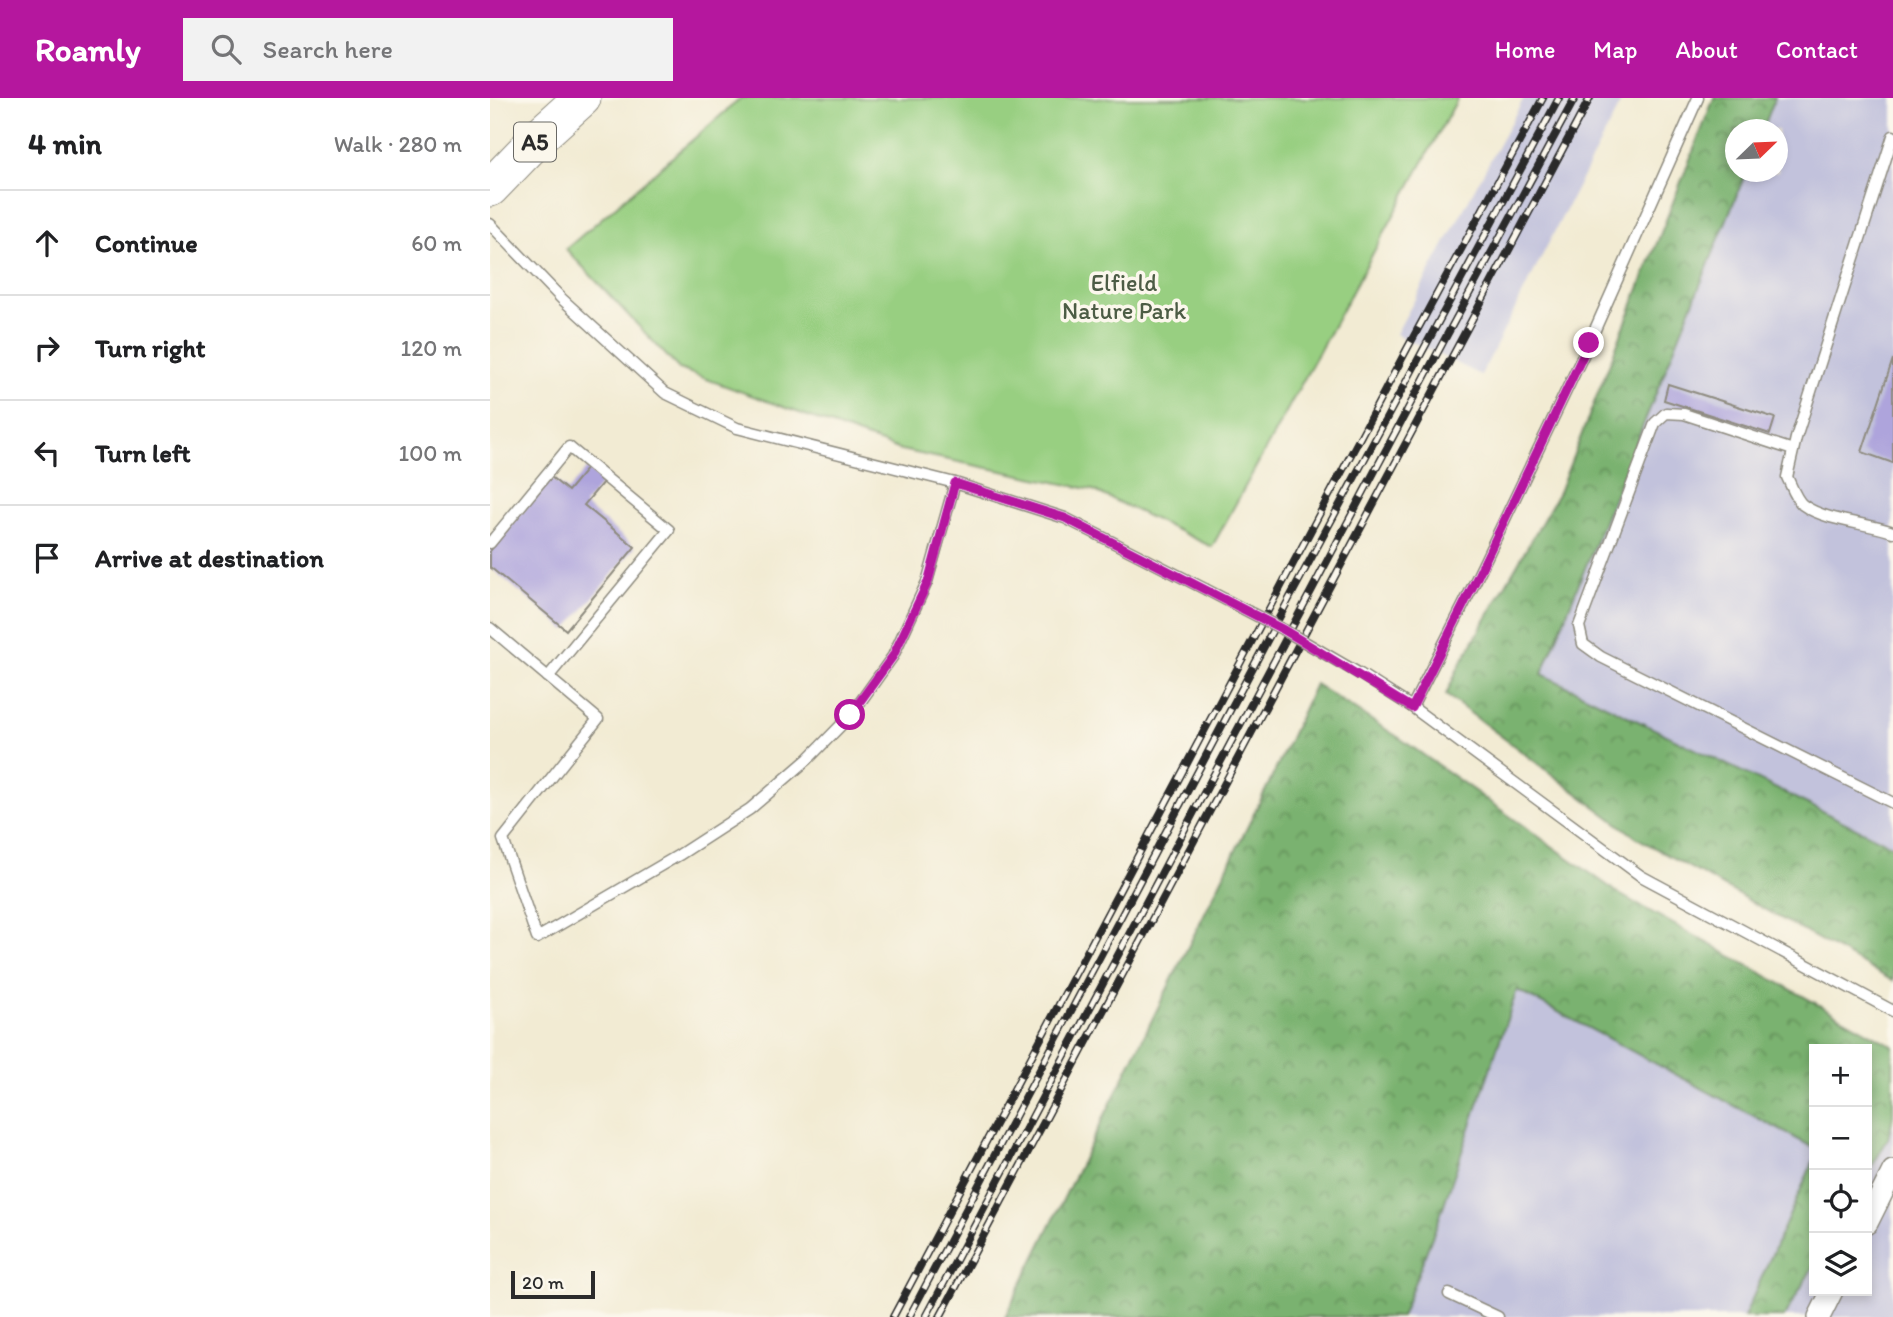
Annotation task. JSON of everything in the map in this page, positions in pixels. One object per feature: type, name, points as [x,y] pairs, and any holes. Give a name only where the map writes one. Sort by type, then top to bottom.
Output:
[{"type":"highway","name":"A5","points":[[490,187],[582,98]]},
{"type":"street","points":[[1872,1213],[1893,1171]]},
{"type":"street","points":[[1819,1317],[1830,1296]]},
{"type":"lane","points":[[1412,708],[1589,343],[1698,98]]},
{"type":"lane","points":[[1893,136],[1793,450],[1787,477],[1802,505],[1828,516],[1893,532]]},
{"type":"lane","points":[[490,224],[562,299],[665,393],[737,428],[955,483],[1065,518],[1284,630],[1360,674],[1412,708],[1641,876],[1893,1011]]},
{"type":"lane","points":[[1793,450],[1684,414],[1666,413],[1655,423],[1579,626],[1583,644],[1601,657],[1893,803]]},
{"type":"lane","points":[[490,543],[569,447],[670,530],[548,677]]},
{"type":"lane","points":[[490,628],[598,719],[503,839],[537,938],[679,855],[750,809],[808,759],[850,715],[893,656],[928,582],[955,483]]},
{"type":"lane","points":[[1449,1294],[1498,1317]]},
{"type":"shaded area","points":[[1524,98],[1623,98],[1481,375],[1396,334]]},
{"type":"shaded area","points":[[1775,98],[1893,98],[1893,846],[1542,675],[1742,182],[1788,182],[1788,119],[1767,119]]},
{"type":"shaded area","points":[[1517,991],[1844,1044],[1809,1044],[1809,1296],[1872,1296],[1872,1049],[1893,1052],[1893,1317],[1386,1317]]},
{"type":"green space","name":"Elfield Nature Park","points":[[741,98],[1458,98],[1212,547],[1093,490],[901,450],[679,369],[566,249]]},
{"type":"green space","points":[[1714,98],[1775,98],[1767,119],[1725,119],[1725,182],[1742,182],[1542,674],[1893,846],[1893,981],[1637,838],[1446,695],[1459,666],[1559,492]]},
{"type":"green space","points":[[1315,684],[1401,739],[1621,895],[1893,1046],[1893,1116],[1888,1139],[1872,1166],[1872,1044],[1809,1044],[1809,1145],[1517,990],[1439,1219],[1401,1317],[1005,1317],[1275,771]]},
{"type":"green space","points":[[1809,1171],[1809,1274],[1784,1317],[1744,1317]]},
{"type":"building","points":[[1893,359],[1893,463],[1862,452]]},
{"type":"building","points":[[1668,384],[1775,418],[1770,434],[1664,400]]},
{"type":"building","points":[[587,468],[603,482],[584,505],[635,547],[566,630],[490,567],[490,551],[551,477],[568,491]]},
{"type":"railway","points":[[893,1317],[1543,98]]},
{"type":"railway","points":[[909,1317],[1288,601],[1559,98]]},
{"type":"railway","points":[[926,1317],[1575,98]]},
{"type":"railway","points":[[940,1317],[1590,98]]},
{"type":"route","points":[[850,715],[893,656],[928,582],[955,483],[1065,518],[1284,630],[1412,708],[1589,343]]}]
